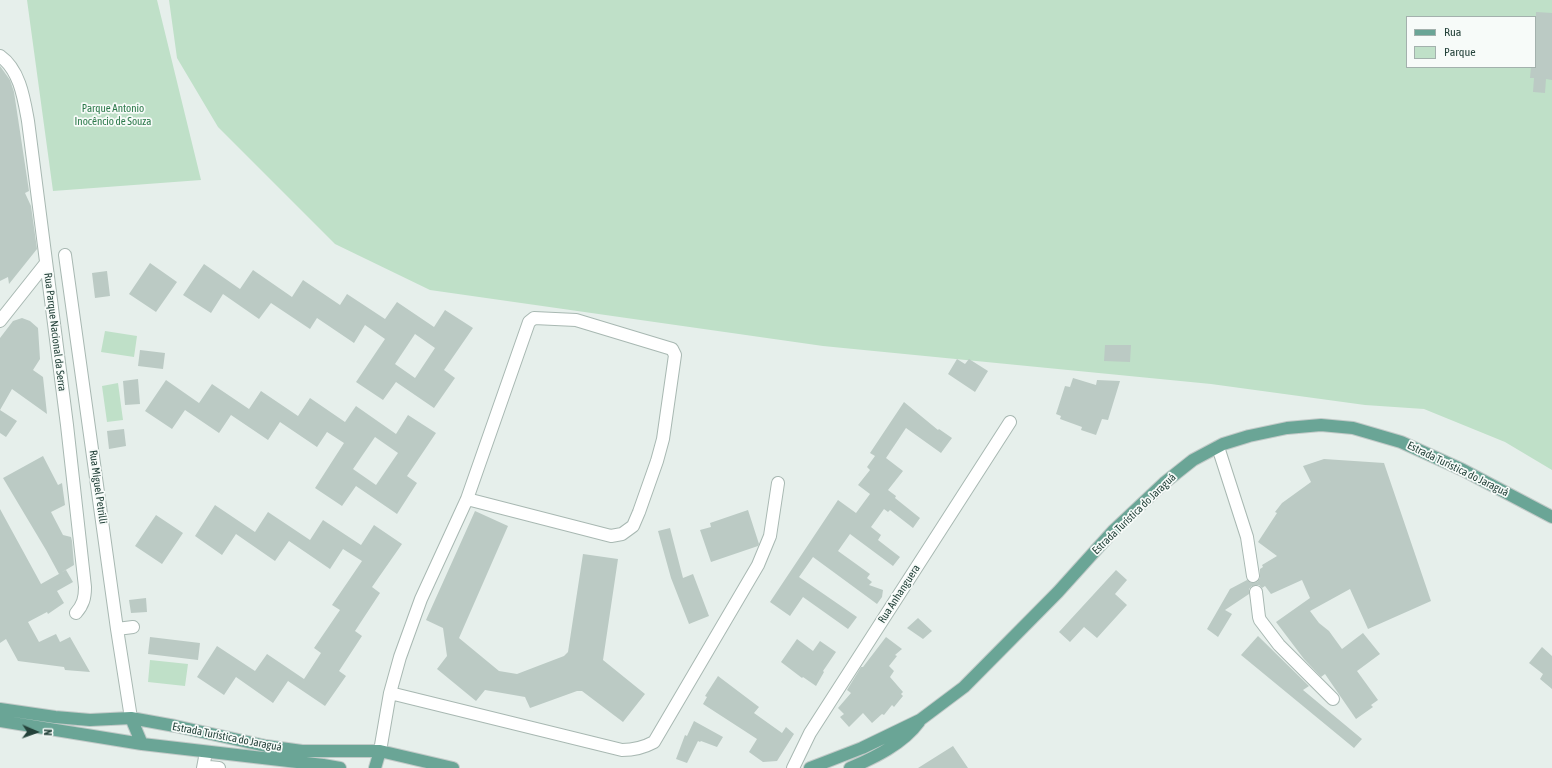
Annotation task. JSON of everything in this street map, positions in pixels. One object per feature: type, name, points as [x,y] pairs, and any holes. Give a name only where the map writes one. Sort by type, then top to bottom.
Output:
[{"type":"main road","name":"Estrada Turística do Jaraguá","points":[[810,768],[862,748],[920,720],[969,682],[1058,592],[1114,530],[1164,483],[1193,460],[1218,447],[1249,436],[1286,428],[1321,425],[1353,428],[1401,442],[1463,470],[1552,517]]},
{"type":"main road","name":"Estrada Turística do Jaraguá","points":[[0,709],[62,718],[90,720],[131,718],[266,746],[308,751],[380,751],[453,768]]},
{"type":"main road","points":[[131,718],[142,744]]},
{"type":"main road","name":"Estrada Turística do Jaraguá","points":[[850,768],[901,741],[913,730],[920,720]]},
{"type":"main road","name":"Estrada Turística do Jaraguá","points":[[0,721],[142,744],[294,761],[340,768]]},
{"type":"main road","points":[[375,768],[380,751]]},
{"type":"street","name":"Rua Parque Nacional da Serra","points":[[0,56],[13,70],[21,88],[28,121],[67,425],[85,587],[85,597],[81,607],[76,613]]},
{"type":"street","name":"Rua Miguel Petrilli","points":[[65,255],[117,629],[131,718]]},
{"type":"street","points":[[0,321],[46,263]]},
{"type":"street","points":[[380,751],[390,694],[400,657],[421,598],[467,499],[531,320],[534,318],[576,320],[672,349],[675,355],[663,439],[633,526],[622,534],[611,536],[467,499]]},
{"type":"street","name":"Rua Anhanguera","points":[[793,768],[810,733],[1010,422]]},
{"type":"street","points":[[1218,447],[1246,537],[1253,576]]},
{"type":"street","points":[[390,694],[622,750],[635,750],[654,742],[758,565],[770,536],[778,483]]},
{"type":"street","points":[[1256,592],[1260,620],[1279,645],[1333,699]]},
{"type":"street","points":[[117,629],[133,627]]},
{"type":"street","points":[[203,768],[206,752]]},
{"type":"street","points":[[207,768],[219,768]]},
{"type":"green space","name":"Parque Antonio Inocêncio de Souza","points":[[27,0],[157,0],[201,180],[53,191]]},
{"type":"green space","points":[[169,0],[1552,0],[1552,470],[1505,442],[1424,409],[1365,405],[1211,384],[823,346],[430,290],[335,244],[218,127],[177,58]]},
{"type":"green space","points":[[105,331],[137,336],[134,357],[101,352]]},
{"type":"green space","points":[[118,383],[123,420],[107,422],[102,386]]},
{"type":"green space","points":[[150,660],[188,664],[185,686],[148,682]]},
{"type":"building","points":[[1536,12],[1552,13],[1552,80],[1546,79],[1545,93],[1533,92],[1534,78],[1530,78],[1531,68],[1536,68]]},
{"type":"building","points":[[0,66],[10,80],[14,92],[29,191],[25,193],[31,206],[37,249],[9,284],[8,277],[0,281]]},
{"type":"building","points":[[150,263],[177,282],[156,312],[129,294]]},
{"type":"building","points":[[204,264],[240,289],[253,270],[292,297],[303,280],[340,305],[347,294],[385,319],[397,302],[434,327],[445,310],[473,328],[444,370],[455,378],[434,408],[396,382],[383,400],[356,382],[385,339],[365,325],[354,343],[317,318],[310,329],[271,303],[259,319],[223,294],[211,313],[183,295]],"holes":[[[415,334],[435,348],[415,378],[395,364]]]},
{"type":"building","points":[[107,271],[110,296],[95,298],[92,273]]},
{"type":"building","points":[[22,318],[30,321],[38,328],[40,359],[33,370],[43,377],[47,414],[12,389],[0,410],[0,338],[13,321]]},
{"type":"building","points":[[1105,345],[1131,345],[1130,362],[1104,361]]},
{"type":"building","points":[[140,350],[165,353],[163,369],[138,366]]},
{"type":"building","points":[[957,359],[965,364],[969,359],[988,371],[975,392],[948,374]]},
{"type":"building","points":[[1073,378],[1096,385],[1097,380],[1120,381],[1108,420],[1102,419],[1096,435],[1081,430],[1082,427],[1060,419],[1061,416],[1056,414],[1065,386],[1070,387]]},
{"type":"building","points":[[138,379],[140,404],[125,405],[123,381]]},
{"type":"building","points":[[166,380],[199,403],[212,384],[249,409],[261,391],[298,416],[310,398],[345,422],[356,406],[396,434],[408,415],[436,433],[407,476],[417,483],[397,514],[356,486],[342,506],[315,488],[344,443],[327,432],[317,447],[280,422],[268,440],[231,415],[219,433],[185,410],[172,429],[145,411]],"holes":[[[375,437],[398,453],[376,485],[353,469]]]},
{"type":"building","points":[[904,402],[938,430],[939,429],[952,438],[941,453],[906,428],[886,458],[903,471],[888,490],[896,496],[895,498],[920,518],[913,528],[890,510],[888,512],[884,509],[871,527],[881,535],[878,540],[900,557],[893,566],[850,534],[838,551],[870,574],[867,578],[872,582],[869,585],[883,590],[882,597],[877,604],[813,557],[799,577],[857,617],[848,629],[803,597],[790,616],[770,602],[838,500],[856,513],[870,494],[858,485],[870,470],[867,467],[875,456],[870,453]]},
{"type":"building","points":[[0,410],[17,421],[6,437],[0,433]]},
{"type":"building","points":[[124,429],[126,446],[109,449],[107,431]]},
{"type":"building","points":[[43,456],[58,485],[62,483],[65,505],[51,512],[63,535],[71,537],[72,541],[74,565],[59,574],[3,478]]},
{"type":"building","points":[[1324,459],[1384,463],[1431,601],[1368,629],[1350,589],[1310,611],[1319,623],[1329,631],[1342,649],[1363,633],[1380,654],[1357,671],[1378,700],[1371,705],[1373,707],[1356,719],[1325,674],[1321,677],[1304,659],[1276,622],[1310,598],[1302,580],[1271,594],[1265,586],[1262,588],[1259,585],[1252,586],[1249,589],[1249,594],[1225,610],[1232,614],[1218,637],[1207,629],[1230,589],[1247,580],[1251,583],[1257,582],[1260,578],[1260,569],[1263,567],[1262,565],[1277,556],[1258,542],[1277,513],[1275,512],[1282,503],[1311,482],[1303,466]]},
{"type":"building","points":[[215,505],[255,532],[268,512],[310,540],[323,520],[361,545],[374,525],[402,544],[372,587],[380,593],[355,631],[362,636],[339,671],[346,676],[325,706],[288,681],[273,703],[236,677],[224,695],[197,677],[217,646],[255,671],[267,654],[304,679],[321,653],[314,648],[340,610],[332,605],[362,561],[343,549],[330,569],[289,541],[275,561],[236,534],[222,555],[195,536]]},
{"type":"building","points":[[0,509],[41,584],[66,570],[73,582],[57,591],[64,603],[48,614],[47,612],[28,622],[39,642],[56,634],[60,642],[70,637],[90,672],[65,670],[64,667],[18,661],[6,639],[0,643]]},
{"type":"building","points":[[748,510],[759,544],[758,546],[711,562],[700,530],[711,527],[710,523]]},
{"type":"building","points":[[475,511],[508,526],[459,638],[499,671],[517,674],[564,656],[568,652],[583,554],[618,559],[603,660],[645,694],[623,722],[582,691],[577,691],[530,708],[525,697],[485,690],[476,701],[437,669],[447,656],[443,628],[426,620]]},
{"type":"building","points":[[156,515],[183,533],[162,564],[135,546]]},
{"type":"building","points":[[670,528],[683,578],[693,574],[709,616],[689,624],[671,578],[658,531]]},
{"type":"building","points":[[1116,570],[1127,580],[1115,594],[1127,605],[1097,638],[1084,627],[1070,642],[1059,632]]},
{"type":"building","points":[[146,598],[147,612],[131,613],[129,600]]},
{"type":"building","points":[[918,618],[932,631],[923,639],[907,628]]},
{"type":"building","points":[[1258,636],[1309,686],[1303,690],[1362,739],[1354,748],[1241,655]]},
{"type":"building","points":[[150,637],[200,643],[198,660],[148,654]]},
{"type":"building","points":[[886,637],[902,649],[895,655],[897,656],[889,666],[894,671],[890,677],[903,692],[901,694],[903,696],[894,707],[892,705],[884,715],[882,714],[872,723],[863,713],[849,727],[840,717],[844,714],[838,708],[851,693],[847,690],[861,667],[863,667]]},
{"type":"building","points":[[797,639],[813,651],[820,641],[836,652],[823,671],[824,672],[816,686],[803,677],[802,678],[781,662]]},
{"type":"building","points":[[1542,647],[1552,656],[1552,689],[1540,679],[1543,674],[1529,663]]},
{"type":"building","points":[[718,676],[759,707],[754,713],[782,733],[786,727],[794,734],[777,761],[763,762],[749,752],[757,739],[703,704],[707,697],[705,696]]},
{"type":"building","points":[[694,721],[723,737],[717,747],[698,741],[687,763],[676,759],[685,735],[687,736]]},
{"type":"building","points":[[953,746],[968,768],[918,768]]}]
